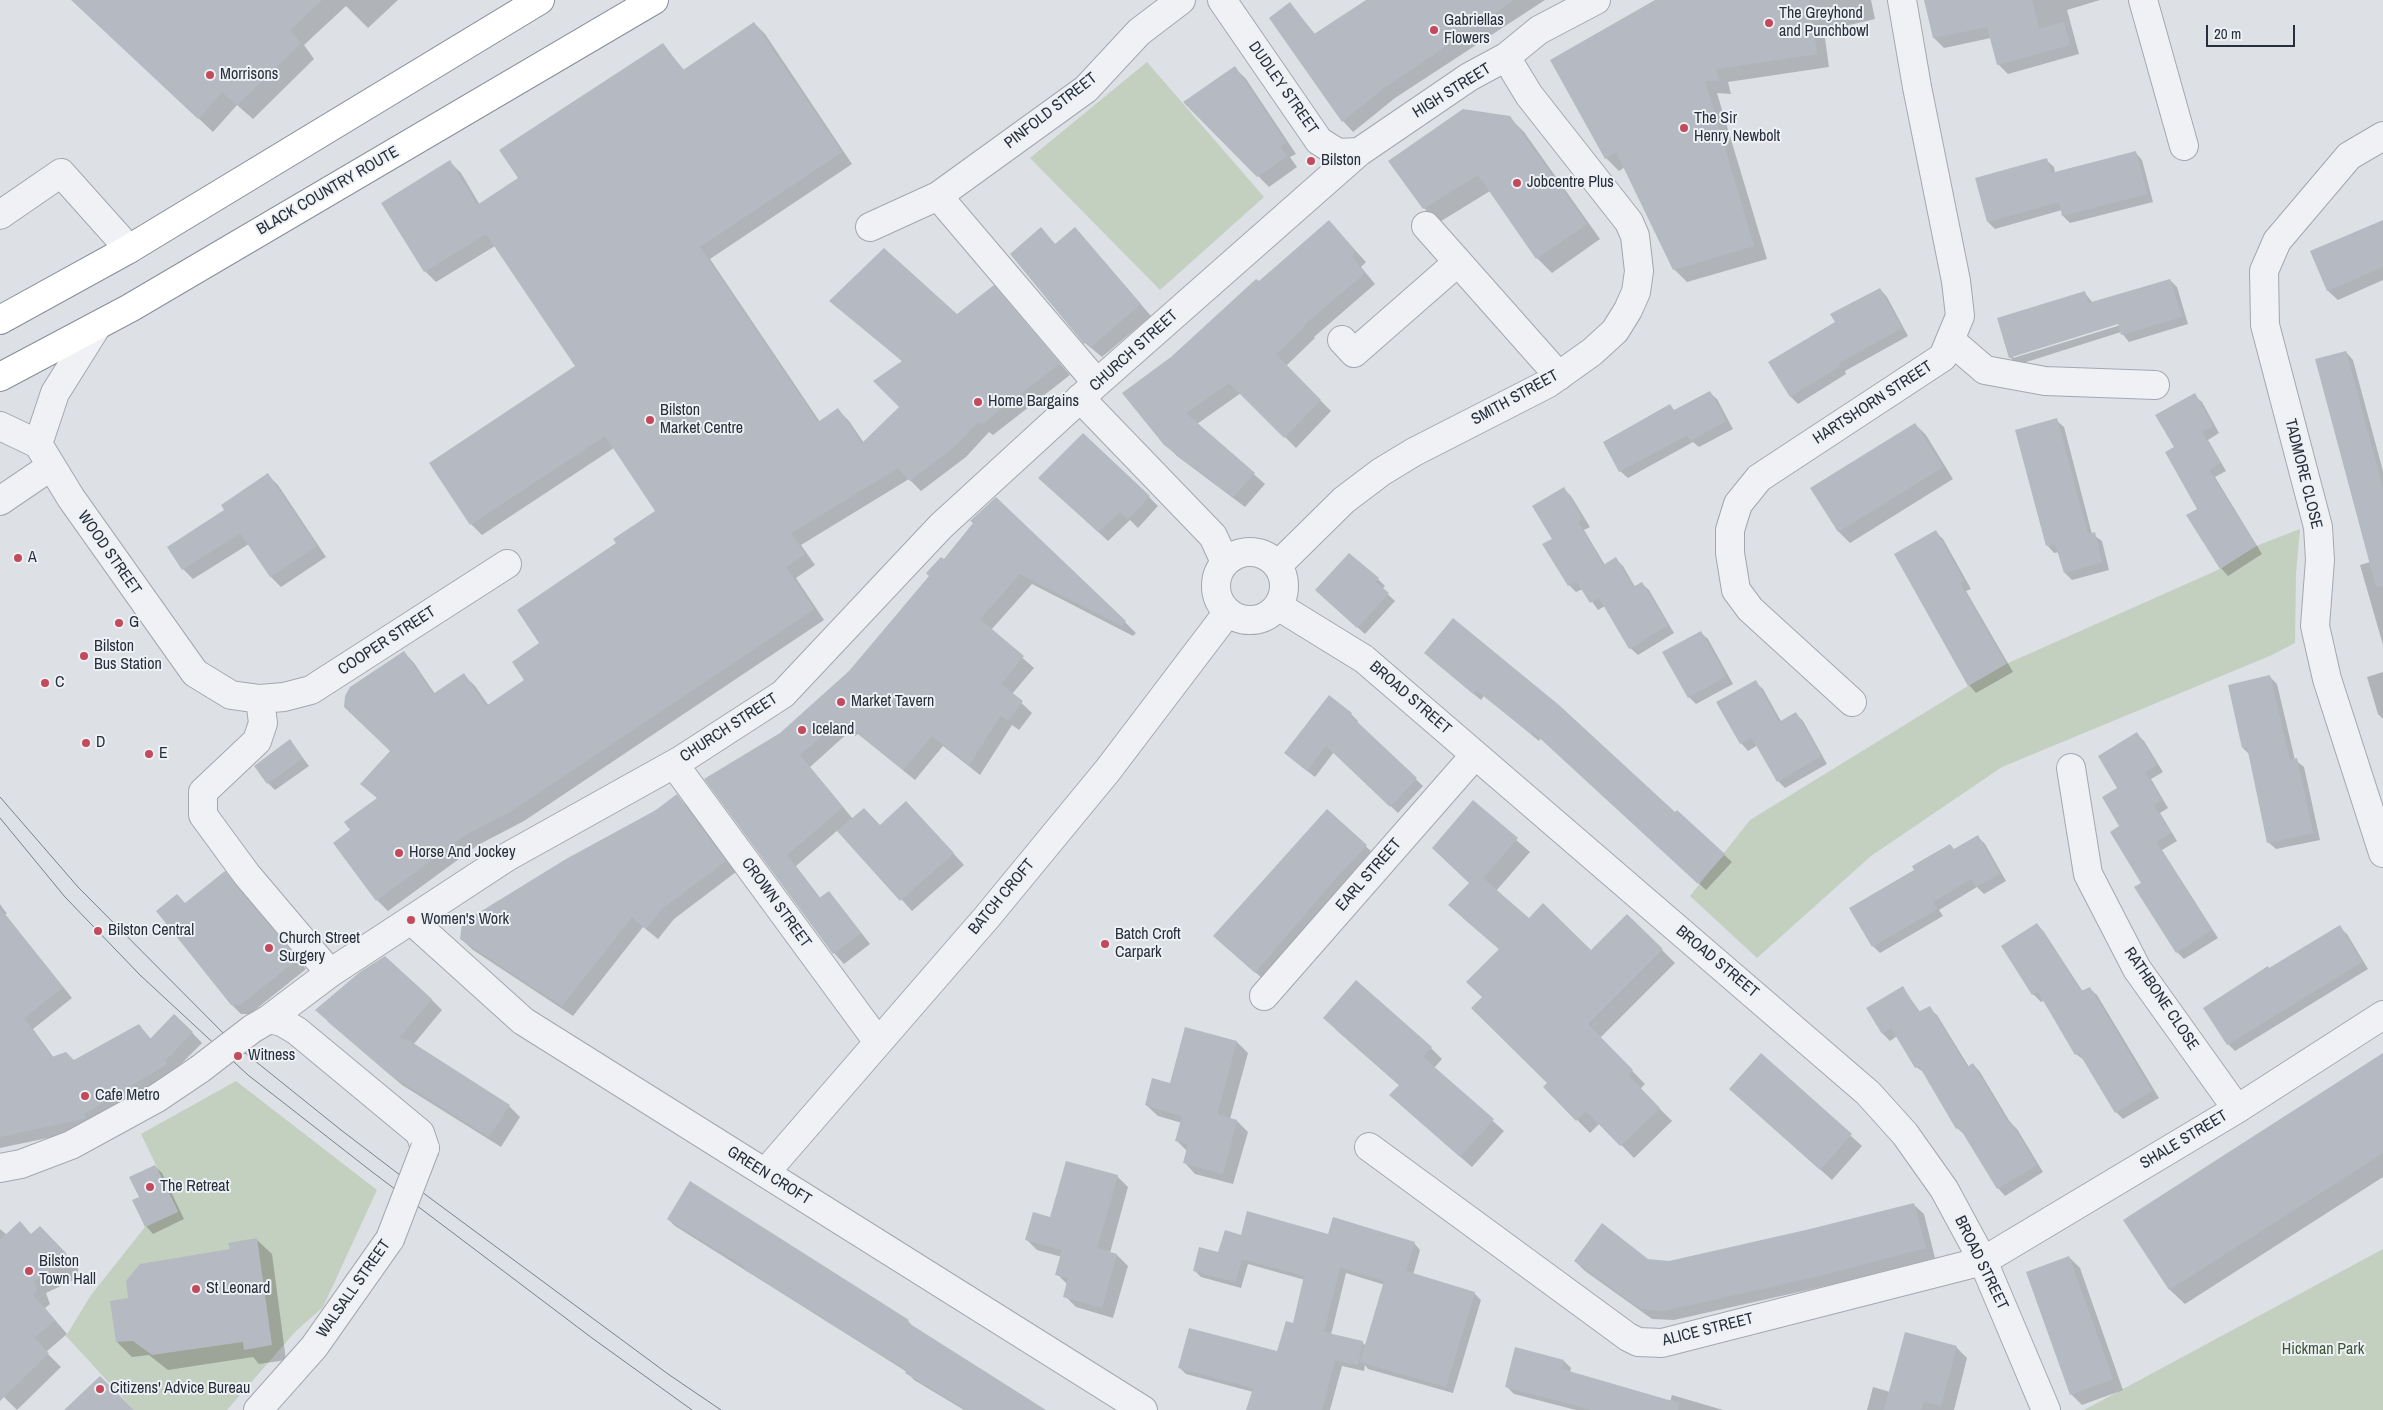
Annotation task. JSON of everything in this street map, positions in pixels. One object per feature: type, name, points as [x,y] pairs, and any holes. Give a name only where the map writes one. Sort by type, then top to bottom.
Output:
[{"type":"highway","points":[[0,320],[129,249],[540,0]]},
{"type":"highway","name":"BLACK COUNTRY ROUTE","points":[[0,378],[97,326],[654,0]]},
{"type":"street","name":"PINFOLD STREET","points":[[870,227],[938,196],[1086,89],[1139,32],[1181,0]]},
{"type":"street","name":"DUDLEY STREET","points":[[1222,0],[1319,140],[1338,153],[1359,152]]},
{"type":"street","name":"HIGH STREET","points":[[1359,152],[1469,76],[1506,57],[1539,30],[1596,0]]},
{"type":"street","name":"HARTSHORN STREET","points":[[1852,702],[1750,609],[1736,590],[1730,553],[1730,530],[1738,504],[1759,478],[1943,357],[1960,316],[1956,281],[1917,87],[1902,0]]},
{"type":"street","points":[[2143,0],[2184,146]]},
{"type":"street","name":"SMITH STREET","points":[[1278,565],[1344,500],[1381,472],[1414,452],[1547,384],[1592,352],[1615,331],[1636,292],[1639,271],[1637,251],[1629,222],[1529,95],[1506,57]]},
{"type":"street","name":"TADMORE CLOSE","points":[[2383,136],[2349,156],[2277,241],[2264,271],[2266,325],[2318,527],[2320,560],[2315,626],[2327,679],[2383,853]]},
{"type":"street","name":"CHURCH STREET","points":[[0,1168],[21,1164],[71,1145],[158,1098],[330,973],[507,857],[674,764],[783,694],[941,526],[1089,390],[1359,152]]},
{"type":"street","points":[[0,215],[61,173],[129,249]]},
{"type":"street","points":[[938,196],[1039,312],[1089,390],[1213,536],[1225,562]]},
{"type":"street","points":[[1426,226],[1559,376]]},
{"type":"street","points":[[1342,340],[1354,353],[1458,262]]},
{"type":"street","points":[[0,502],[44,456],[55,393],[97,326]]},
{"type":"street","points":[[1950,340],[1986,370],[2045,381],[2155,385]]},
{"type":"street","name":"WOOD STREET","points":[[0,426],[44,456],[195,673],[231,695],[260,699]]},
{"type":"street","points":[[1252,551],[1262,553],[1278,565],[1283,574],[1285,585],[1283,596],[1278,606],[1270,614],[1249,620],[1238,618],[1228,612],[1221,603],[1217,593],[1219,571],[1225,562],[1242,552],[1252,551]]},
{"type":"street","name":"COOPER STREET","points":[[260,699],[284,697],[311,690],[506,564]]},
{"type":"street","name":"BROAD STREET","points":[[1278,606],[1364,659],[1868,1093],[1905,1134],[1944,1189],[1982,1261],[2046,1410]]},
{"type":"street","name":"BATCH CROFT","points":[[765,1173],[987,917],[1108,770],[1228,612]]},
{"type":"street","points":[[260,699],[263,723],[257,740],[204,792],[203,815],[247,875],[330,973]]},
{"type":"street","name":"EARL STREET","points":[[1264,996],[1475,755]]},
{"type":"street","name":"CROWN STREET","points":[[674,764],[878,1042]]},
{"type":"street","name":"RATHBONE CLOSE","points":[[2071,768],[2088,874],[2137,969],[2237,1109]]},
{"type":"street","name":"GREEN CROFT","points":[[411,920],[523,1021],[1144,1410]]},
{"type":"street","name":"SHALE STREET","points":[[1982,1261],[2237,1109],[2383,1015]]},
{"type":"street","name":"WALSALL STREET","points":[[258,1410],[314,1347],[390,1239],[425,1148],[420,1133],[297,1031],[282,1022],[261,1024]]},
{"type":"street","name":"ALICE STREET","points":[[1370,1147],[1628,1337],[1638,1342],[1662,1343],[1982,1261]]},
{"type":"green space","points":[[1147,62],[1264,197],[1160,290],[1030,158]]},
{"type":"green space","points":[[2300,529],[2296,573],[2295,643],[2272,655],[2002,767],[1871,856],[1757,958],[1690,896],[1750,820],[1968,686],[2006,664],[2220,569],[2256,546]]},
{"type":"green space","points":[[236,1081],[377,1190],[323,1307],[295,1332],[227,1410],[134,1410],[66,1336],[91,1295],[145,1227],[178,1211],[141,1134]]},
{"type":"green space","name":"Hickman Park","points":[[2383,1249],[2383,1410],[2084,1410]]},
{"type":"building","name":"Morrisons","points":[[71,0],[322,0],[290,30],[301,43],[237,105],[222,92],[198,119]]},
{"type":"building","points":[[1366,0],[1514,0],[1384,88],[1342,122],[1269,18],[1290,2],[1314,34]]},
{"type":"building","points":[[1655,0],[1809,0],[1817,54],[1716,69],[1719,81],[1705,81],[1754,246],[1673,270],[1616,152],[1605,159],[1550,60]]},
{"type":"building","points":[[1924,0],[2032,0],[2039,29],[2064,22],[2070,45],[1997,65],[1987,27],[1933,38]]},
{"type":"building","name":"Bilston Market Centre","points":[[754,22],[842,152],[700,247],[818,422],[838,408],[862,443],[899,407],[873,381],[902,361],[829,301],[884,248],[957,314],[994,285],[1060,363],[981,425],[978,422],[955,446],[910,481],[898,468],[791,533],[805,554],[786,567],[814,609],[513,810],[467,834],[376,901],[333,843],[350,830],[344,822],[377,798],[360,784],[390,751],[344,707],[345,696],[350,687],[404,651],[433,694],[464,673],[486,706],[524,680],[512,662],[539,643],[517,610],[616,543],[613,539],[655,511],[605,436],[470,525],[429,463],[575,366],[486,234],[424,272],[381,203],[450,160],[477,205],[518,178],[499,150],[663,43],[683,70]]},
{"type":"building","points":[[1235,66],[1286,143],[1280,146],[1287,156],[1257,177],[1183,102]]},
{"type":"building","name":"Jobcentre Plus","points":[[1463,109],[1510,116],[1587,224],[1536,259],[1478,175],[1423,209],[1388,161]]},
{"type":"building","points":[[2136,151],[2147,194],[2062,216],[2059,202],[1987,222],[1975,178],[2047,158],[2051,173]]},
{"type":"building","points":[[1329,220],[1356,251],[1351,256],[1365,273],[1304,325],[1276,354],[1321,400],[1284,438],[1229,383],[1186,413],[1255,473],[1233,497],[1164,445],[1122,393],[1171,357],[1256,279],[1259,281]]},
{"type":"building","points":[[2383,220],[2383,267],[2327,291],[2310,251]]},
{"type":"building","points":[[1041,227],[1055,244],[1075,227],[1141,304],[1091,347],[1086,342],[1084,344],[1010,254]]},
{"type":"building","points":[[2170,279],[2182,317],[2121,335],[2118,324],[2009,358],[1997,318],[2085,291],[2088,303]]},
{"type":"building","points":[[1880,288],[1902,328],[1839,363],[1840,366],[1790,397],[1768,362],[1835,322],[1830,314]]},
{"type":"building","points":[[2346,351],[2383,489],[2383,586],[2376,587],[2315,359]]},
{"type":"building","points":[[1710,391],[1726,421],[1690,441],[1687,435],[1619,472],[1603,442],[1670,404],[1674,410]]},
{"type":"building","points":[[2195,393],[2213,426],[2202,432],[2220,463],[2209,470],[2256,546],[2220,569],[2186,515],[2197,509],[2165,452],[2174,447],[2155,415]]},
{"type":"building","points":[[2057,418],[2088,534],[2095,532],[2102,562],[2064,573],[2055,544],[2046,546],[2015,430]]},
{"type":"building","points":[[1915,423],[1943,467],[1838,532],[1810,488]]},
{"type":"building","points":[[1083,433],[1150,496],[1128,519],[1120,512],[1098,532],[1038,478]]},
{"type":"building","points":[[268,473],[317,546],[270,577],[240,533],[182,570],[167,547],[224,510],[221,505]]},
{"type":"building","points":[[1564,487],[1583,519],[1578,522],[1603,565],[1616,557],[1633,587],[1642,582],[1668,625],[1629,649],[1599,598],[1590,603],[1576,581],[1568,586],[1542,544],[1552,539],[1532,506]]},
{"type":"building","points":[[996,497],[1126,621],[1122,626],[1020,574],[980,619],[1024,656],[1001,684],[1023,701],[1008,721],[1001,715],[969,765],[932,736],[903,770],[847,724],[844,726],[838,722],[800,755],[843,807],[787,855],[819,898],[829,891],[861,933],[833,954],[704,779],[780,733],[849,671],[929,576],[926,573],[941,557],[944,559],[973,523],[970,521]]},
{"type":"building","points":[[1936,530],[1964,581],[1960,583],[2006,664],[1968,686],[1894,554]]},
{"type":"building","points":[[1349,553],[1379,578],[1376,582],[1389,593],[1357,628],[1315,590]]},
{"type":"building","points":[[1453,618],[1559,705],[1675,812],[1677,810],[1725,854],[1698,884],[1533,732],[1531,734],[1476,690],[1473,694],[1424,653]]},
{"type":"building","points":[[1701,631],[1726,676],[1688,698],[1662,652]]},
{"type":"building","points":[[2270,675],[2290,760],[2297,758],[2313,833],[2267,843],[2247,747],[2242,748],[2228,685]]},
{"type":"building","points":[[1756,680],[1779,722],[1796,712],[1821,756],[1777,782],[1752,738],[1740,744],[1716,702]]},
{"type":"building","points":[[1329,695],[1352,713],[1350,715],[1417,778],[1390,807],[1326,746],[1307,771],[1284,753]]},
{"type":"building","points":[[2137,732],[2157,765],[2145,772],[2162,801],[2154,805],[2171,833],[2156,842],[2212,930],[2176,953],[2134,887],[2141,883],[2110,832],[2119,826],[2102,797],[2117,788],[2098,756]]},
{"type":"building","points":[[290,739],[303,758],[267,784],[254,766]]},
{"type":"building","points":[[677,794],[726,861],[663,908],[646,929],[632,917],[562,1006],[460,939],[462,923],[566,859],[656,810]]},
{"type":"building","points":[[1473,800],[1518,838],[1483,878],[1529,918],[1543,903],[1591,950],[1627,914],[1663,949],[1588,1024],[1633,1070],[1628,1075],[1660,1108],[1620,1146],[1586,1111],[1576,1121],[1543,1087],[1547,1083],[1471,1008],[1482,997],[1466,982],[1499,949],[1448,905],[1469,883],[1432,848]]},
{"type":"building","points":[[906,801],[954,853],[900,901],[837,831],[864,808],[880,825]]},
{"type":"building","points":[[1327,809],[1367,845],[1337,877],[1255,973],[1213,936]]},
{"type":"building","points":[[1978,835],[2000,874],[1976,887],[1971,879],[1933,902],[1937,909],[1872,947],[1849,908],[1914,870],[1912,866],[1950,844],[1954,849]]},
{"type":"building","points":[[225,871],[298,959],[240,1005],[231,1005],[156,911],[177,894],[185,903]]},
{"type":"building","points":[[0,909],[63,987],[24,1018],[52,1057],[66,1052],[74,1060],[139,1024],[150,1039],[174,1014],[193,1032],[165,1061],[167,1064],[84,1114],[86,1118],[0,1137]]},
{"type":"building","points":[[2037,923],[2081,991],[2090,987],[2152,1091],[2115,1113],[2079,1053],[2075,1055],[2038,992],[2032,995],[2001,946]]},
{"type":"building","points":[[2340,925],[2362,962],[2227,1045],[2203,1008],[2268,966],[2269,968]]},
{"type":"building","points":[[385,956],[432,999],[399,1038],[410,1041],[510,1105],[489,1137],[389,1074],[315,1010],[360,972]]},
{"type":"building","points":[[1356,980],[1432,1047],[1423,1057],[1494,1119],[1460,1157],[1389,1095],[1399,1085],[1323,1018]]},
{"type":"building","points":[[1903,986],[1918,1012],[1930,1006],[1967,1067],[1973,1063],[2008,1122],[2010,1121],[2037,1165],[1997,1189],[1959,1127],[1956,1129],[1919,1066],[1915,1068],[1891,1028],[1882,1034],[1866,1008]]},
{"type":"building","points":[[1185,1027],[1237,1041],[1217,1114],[1237,1120],[1223,1174],[1183,1163],[1188,1144],[1175,1141],[1182,1116],[1145,1105],[1152,1078],[1170,1083]]},
{"type":"building","points":[[1761,1053],[1852,1134],[1820,1170],[1729,1089]]},
{"type":"building","points":[[2383,1053],[2383,1153],[2169,1290],[2123,1220]]},
{"type":"building","points":[[1066,1161],[1118,1175],[1097,1248],[1117,1254],[1102,1308],[1063,1297],[1068,1278],[1055,1275],[1062,1250],[1025,1240],[1033,1212],[1050,1217]]},
{"type":"building","name":"The Retreat","points":[[155,1165],[178,1212],[145,1227],[132,1200],[139,1197],[129,1177]]},
{"type":"building","points":[[690,1181],[909,1320],[907,1322],[1046,1410],[967,1410],[905,1373],[907,1370],[743,1269],[745,1267],[667,1219]]},
{"type":"building","points":[[1914,1203],[1926,1248],[1819,1276],[1663,1311],[1641,1309],[1574,1261],[1602,1223],[1648,1259],[1669,1261]]},
{"type":"building","points":[[1247,1211],[1328,1234],[1333,1217],[1415,1242],[1406,1271],[1475,1292],[1446,1387],[1360,1362],[1384,1281],[1340,1267],[1324,1332],[1363,1341],[1358,1365],[1335,1360],[1322,1410],[1246,1410],[1253,1388],[1178,1368],[1189,1328],[1277,1351],[1286,1321],[1293,1323],[1304,1276],[1242,1259],[1235,1282],[1193,1271],[1199,1247],[1218,1252],[1225,1230],[1241,1235]]},
{"type":"building","points":[[20,1221],[31,1234],[40,1226],[66,1253],[66,1265],[34,1280],[37,1291],[33,1295],[55,1320],[34,1338],[49,1353],[0,1401],[0,1240]]},
{"type":"building","name":"St Leonard","points":[[257,1238],[272,1345],[244,1350],[243,1342],[152,1355],[133,1341],[116,1342],[110,1301],[128,1298],[126,1281],[140,1264],[230,1249],[228,1243]]},
{"type":"building","points":[[2069,1256],[2113,1379],[2070,1395],[2026,1272]]},
{"type":"building","points":[[1905,1332],[1957,1346],[1941,1406],[1924,1401],[1921,1410],[1884,1410]]},
{"type":"building","points":[[1515,1347],[1564,1360],[1562,1369],[1679,1403],[1678,1410],[1593,1410],[1505,1387]]},
{"type":"building","name":"Citizens' Advice Bureau","points":[[100,1376],[134,1410],[64,1410]]},
{"type":"tram line","points":[[0,797],[78,887],[234,1044],[341,1130],[430,1198],[668,1374],[721,1410]]},
{"type":"tram line","points":[[0,818],[65,897],[140,975],[248,1075],[371,1171],[592,1338],[692,1410]]},
{"type":"place","name":"The Greyhond and Punchbowl","points":[[1769,23]]},
{"type":"place","name":"Gabriellas Flowers","points":[[1434,30]]},
{"type":"place","name":"Morrisons","points":[[210,75]]},
{"type":"place","name":"The Sir Henry Newbolt","points":[[1684,128]]},
{"type":"place","name":"Bilston","points":[[1311,161]]},
{"type":"place","name":"Jobcentre Plus","points":[[1517,183]]},
{"type":"place","name":"Home Bargains","points":[[978,402]]},
{"type":"place","name":"Bilston Market Centre","points":[[650,420]]},
{"type":"place","name":"A","points":[[18,558]]},
{"type":"place","name":"G","points":[[119,623]]},
{"type":"place","name":"Bilston Bus Station","points":[[84,656]]},
{"type":"place","name":"C","points":[[45,683]]},
{"type":"place","name":"Market Tavern","points":[[841,702]]},
{"type":"place","name":"Iceland","points":[[802,730]]},
{"type":"place","name":"D","points":[[86,743]]},
{"type":"place","name":"E","points":[[149,754]]},
{"type":"place","name":"Horse And Jockey","points":[[399,853]]},
{"type":"place","name":"Women's Work","points":[[411,920]]},
{"type":"place","name":"Bilston Central","points":[[98,931]]},
{"type":"place","name":"Batch Croft Carpark","points":[[1105,944]]},
{"type":"place","name":"Church Street Surgery","points":[[269,948]]},
{"type":"place","name":"Witness","points":[[238,1056]]},
{"type":"place","name":"Cafe Metro","points":[[85,1096]]},
{"type":"place","name":"The Retreat","points":[[150,1187]]},
{"type":"place","name":"Bilston Town Hall","points":[[29,1271]]},
{"type":"place","name":"St Leonard","points":[[196,1289]]},
{"type":"place","name":"Citizens' Advice Bureau","points":[[100,1389]]}]
